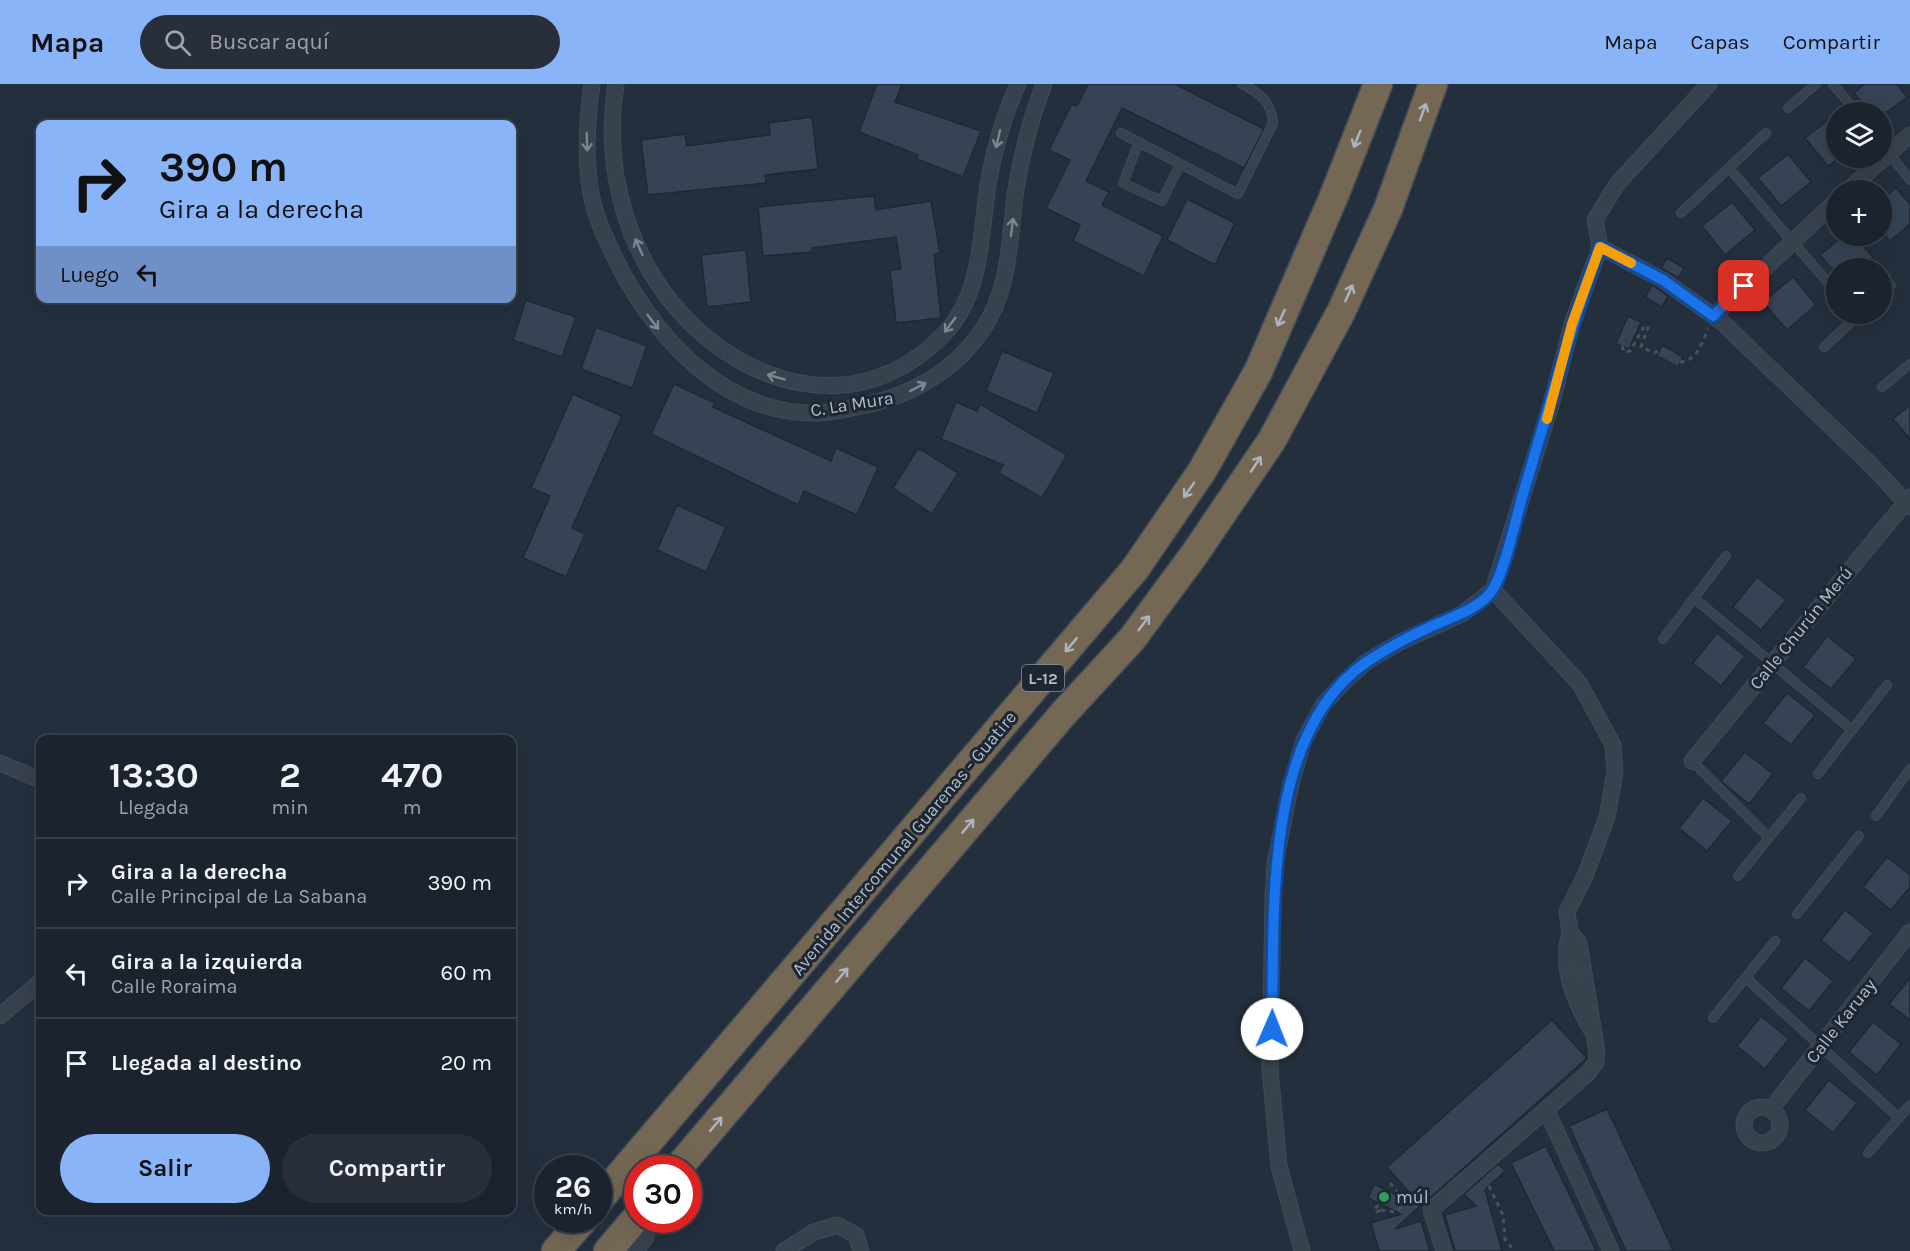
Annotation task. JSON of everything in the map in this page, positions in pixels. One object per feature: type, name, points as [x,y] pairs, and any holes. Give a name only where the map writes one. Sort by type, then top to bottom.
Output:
[{"type":"highway","name":"Avenida Intercomunal Guarenas - Guatire","points":[[612,1185],[1135,569],[1202,471],[1258,372],[1334,196],[1378,84]]},
{"type":"highway","name":"Avenida Intercomunal Guarenas - Guatire","points":[[689,1155],[1048,732],[1132,639],[1196,552],[1272,440],[1341,312],[1388,208],[1433,84]]},
{"type":"highway","points":[[608,1251],[624,1232]]},
{"type":"highway","points":[[556,1251],[572,1233]]},
{"type":"street","name":"C. La Mura","points":[[592,84],[587,122],[590,189],[611,251],[646,311],[677,350],[721,385],[761,404],[780,410],[809,413],[838,410],[898,398],[932,380],[958,358],[982,331],[999,297],[1006,271],[1024,146],[1044,84]]},
{"type":"street","points":[[616,84],[611,136],[616,181],[629,224],[646,263],[664,293],[716,346],[745,363],[772,377],[830,387],[864,383],[888,375],[922,354],[947,331],[964,305],[977,272],[998,133],[1018,84]]},
{"type":"street","points":[[1302,1251],[1279,1166],[1270,1070],[1275,863],[1304,740],[1323,705],[1366,662],[1400,642],[1462,614],[1493,590],[1551,405],[1572,324],[1600,247],[1594,220],[1605,200],[1709,84]]},
{"type":"street","points":[[1892,145],[1910,135]]},
{"type":"street","points":[[1857,180],[1868,168]]},
{"type":"street","points":[[1713,316],[1826,210]]},
{"type":"street","points":[[1600,247],[1663,280],[1713,316],[1908,501]]},
{"type":"street","name":"Calle Churún Merú","points":[[1692,761],[1908,501]]},
{"type":"street","points":[[1444,1251],[1431,1210],[1547,1111],[1596,1062],[1597,1053],[1592,1031],[1573,997],[1568,980],[1567,944],[1570,932],[1567,912],[1585,876],[1607,818],[1615,772],[1613,745],[1580,684],[1493,590]]},
{"type":"street","points":[[0,763],[36,778]]},
{"type":"street","name":"Calle Karuay","points":[[1771,1109],[1822,1047],[1910,932]]},
{"type":"street","points":[[0,1016],[36,985]]},
{"type":"street","points":[[1547,1111],[1611,1251]]},
{"type":"street","points":[[784,1251],[814,1233],[837,1225],[856,1235],[861,1251]]},
{"type":"street","points":[[635,1251],[647,1233]]},
{"type":"lane","points":[[1121,133],[1238,194],[1273,123],[1272,112],[1266,101],[1242,84]]},
{"type":"lane","points":[[1788,108],[1816,84]]},
{"type":"lane","points":[[1833,84],[1848,102]]},
{"type":"lane","points":[[1681,213],[1766,133]]},
{"type":"lane","points":[[1138,142],[1123,183],[1162,201],[1180,164]]},
{"type":"lane","points":[[1892,158],[1910,180]]},
{"type":"lane","points":[[1729,168],[1826,281]]},
{"type":"lane","points":[[1824,347],[1848,324]]},
{"type":"lane","points":[[1882,387],[1910,364]]},
{"type":"lane","points":[[1663,639],[1726,556]]},
{"type":"lane","points":[[1694,598],[1852,730]]},
{"type":"lane","points":[[1818,774],[1887,685]]},
{"type":"lane","points":[[1692,761],[1769,838]]},
{"type":"lane","points":[[1876,816],[1910,770]]},
{"type":"lane","points":[[1738,876],[1801,798]]},
{"type":"lane","points":[[1797,914],[1859,836]]},
{"type":"lane","points":[[1713,1018],[1775,941]]},
{"type":"lane","points":[[1746,978],[1899,1118]]},
{"type":"lane","points":[[1868,1153],[1910,1105]]},
{"type":"path","points":[[1680,362],[1688,361],[1697,353],[1713,316]]},
{"type":"path","points":[[1622,346],[1624,352],[1630,351],[1645,325],[1648,328],[1641,347],[1654,353],[1660,350]]},
{"type":"path","points":[[1390,1183],[1407,1204],[1431,1210]]},
{"type":"path","points":[[1489,1186],[1503,1215],[1505,1239],[1514,1251]]},
{"type":"path","points":[[1380,1210],[1395,1212],[1407,1204]]},
{"type":"building","points":[[877,84],[902,84],[895,102],[981,131],[963,177],[917,159],[918,155],[859,132]]},
{"type":"building","points":[[1088,84],[1175,84],[1264,129],[1244,168],[1122,108],[1086,181],[1109,192],[1102,205],[1163,236],[1144,276],[1073,241],[1080,225],[1046,208],[1070,160],[1049,150],[1072,104],[1077,106]]},
{"type":"building","points":[[1865,84],[1897,84],[1907,97],[1892,108],[1892,102],[1862,102],[1854,93]]},
{"type":"building","points":[[812,117],[818,169],[765,175],[766,183],[648,195],[641,140],[685,134],[687,146],[770,135],[769,123]]},
{"type":"building","points":[[1826,122],[1826,164],[1805,138]]},
{"type":"building","points":[[1788,154],[1811,182],[1781,206],[1758,178]]},
{"type":"building","points":[[1896,188],[1910,204],[1910,224],[1892,239],[1892,191]]},
{"type":"building","points":[[874,196],[876,210],[931,201],[940,253],[934,254],[941,318],[896,323],[890,270],[901,269],[896,237],[812,248],[812,252],[763,256],[758,207]]},
{"type":"building","points":[[1187,199],[1235,223],[1215,265],[1167,240]]},
{"type":"building","points":[[1732,202],[1755,230],[1725,255],[1702,226]]},
{"type":"building","points":[[1831,246],[1863,246],[1873,257],[1826,258],[1826,262],[1820,255]]},
{"type":"building","points":[[746,250],[751,302],[707,307],[701,255]]},
{"type":"building","points":[[1667,258],[1684,268],[1678,278],[1661,268]]},
{"type":"building","points":[[1793,277],[1816,305],[1787,330],[1763,302]]},
{"type":"building","points":[[1652,285],[1668,296],[1662,307],[1645,297]]},
{"type":"building","points":[[526,300],[576,317],[562,357],[513,340]]},
{"type":"building","points":[[1628,316],[1641,322],[1629,349],[1616,344]]},
{"type":"building","points":[[596,327],[647,346],[632,388],[581,369]]},
{"type":"building","points":[[1662,345],[1683,357],[1678,367],[1657,356]]},
{"type":"building","points":[[1002,351],[1054,373],[1037,413],[986,391]]},
{"type":"building","points":[[674,384],[715,403],[713,407],[831,461],[836,448],[878,467],[857,515],[804,491],[798,505],[651,434]]},
{"type":"building","points":[[573,394],[622,416],[572,528],[585,534],[566,577],[523,558],[550,496],[531,488]]},
{"type":"building","points":[[956,402],[977,411],[980,404],[1067,455],[1042,498],[999,473],[1003,465],[941,439]]},
{"type":"building","points":[[1910,405],[1910,439],[1893,419]]},
{"type":"building","points":[[917,450],[922,450],[958,473],[932,514],[893,488]]},
{"type":"building","points":[[677,505],[726,527],[706,572],[657,550]]},
{"type":"building","points":[[1757,577],[1786,600],[1761,630],[1733,607]]},
{"type":"building","points":[[1717,633],[1745,656],[1721,686],[1693,663]]},
{"type":"building","points":[[1827,636],[1856,659],[1831,689],[1803,667]]},
{"type":"building","points":[[1787,693],[1815,715],[1791,745],[1763,723]]},
{"type":"building","points":[[1745,752],[1773,774],[1749,804],[1721,781]]},
{"type":"building","points":[[1703,798],[1732,821],[1707,851],[1679,828]]},
{"type":"building","points":[[1887,857],[1910,875],[1910,887],[1891,910],[1863,887]]},
{"type":"building","points":[[1845,910],[1873,933],[1849,963],[1821,940]]},
{"type":"building","points":[[1805,958],[1833,981],[1809,1011],[1781,988]]},
{"type":"building","points":[[1910,978],[1910,1020],[1889,1004]]},
{"type":"building","points":[[1761,1016],[1789,1039],[1765,1069],[1737,1046]]},
{"type":"building","points":[[1552,1020],[1587,1058],[1421,1206],[1387,1167]]},
{"type":"building","points":[[1873,1022],[1901,1044],[1877,1075],[1849,1052]]},
{"type":"building","points":[[1829,1080],[1857,1103],[1833,1133],[1805,1110]]},
{"type":"building","points":[[1607,1109],[1673,1251],[1626,1251],[1569,1126]]},
{"type":"building","points":[[1546,1146],[1596,1251],[1554,1251],[1511,1163]]},
{"type":"building","points":[[1498,1164],[1505,1171],[1485,1190],[1502,1251],[1455,1251],[1445,1215],[1476,1206],[1464,1194]]},
{"type":"building","points":[[1374,1184],[1420,1206],[1395,1229],[1421,1221],[1430,1251],[1379,1251],[1371,1223],[1401,1214],[1368,1198]]},
{"type":"slow traffic","points":[[1547,419],[1572,324],[1600,247],[1631,263]]},
{"type":"place","name":"múl","points":[[1384,1197]]},
{"type":"route","points":[[1272,1029],[1275,863],[1304,740],[1323,705],[1366,662],[1400,642],[1462,614],[1493,590],[1551,405],[1572,324],[1600,247],[1663,280],[1713,316],[1744,286]]}]
